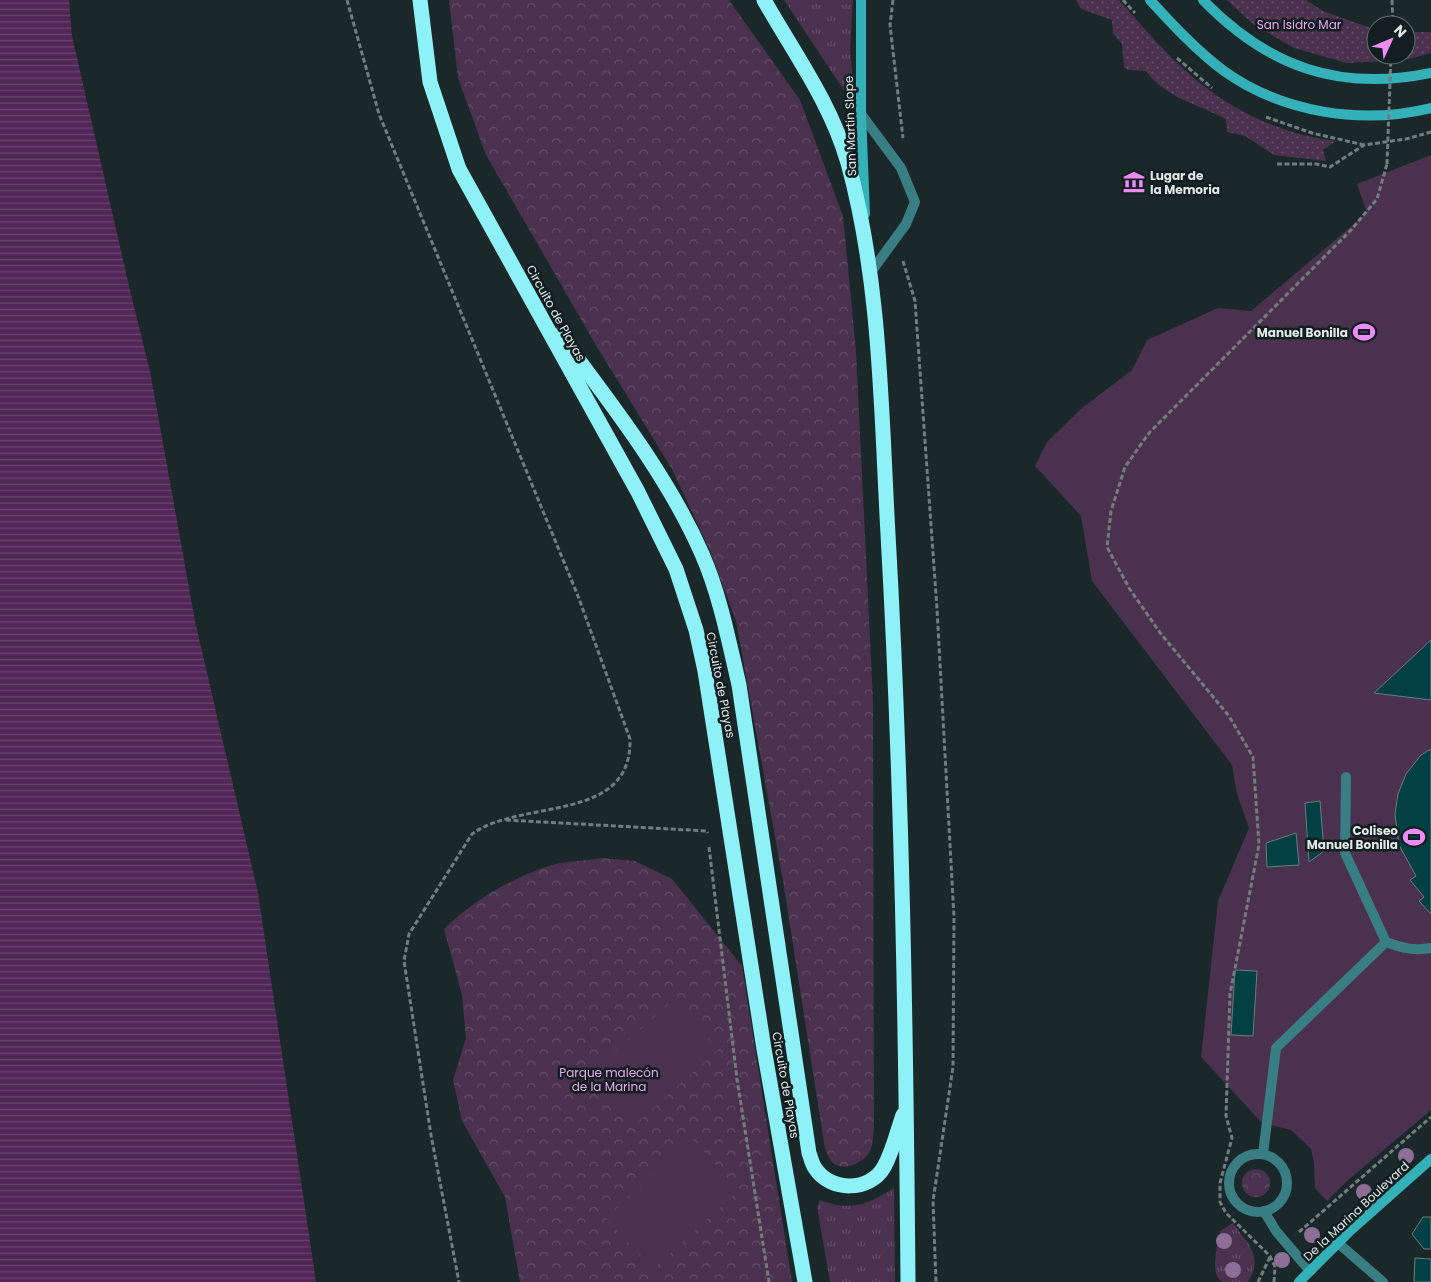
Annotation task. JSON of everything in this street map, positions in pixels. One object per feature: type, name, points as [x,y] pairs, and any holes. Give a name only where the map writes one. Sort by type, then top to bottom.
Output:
[{"type":"highway","name":"Circuito de Playas","points":[[420,0],[430,82],[442,124],[459,169],[638,492],[676,569],[696,630],[705,671],[764,1049],[805,1282]]},
{"type":"highway","points":[[764,0],[811,78],[837,132],[848,163],[871,272],[897,691],[907,1102],[908,1282]]},
{"type":"highway","points":[[522,283],[614,409],[665,484],[702,555],[724,624],[739,685],[793,1048],[814,1167],[822,1177],[842,1185],[862,1184],[875,1177],[884,1167],[890,1155],[907,1102]]},
{"type":"main road","name":"San Martin Slope","points":[[861,0],[861,114],[867,251]]},
{"type":"main road","points":[[1150,0],[1184,36],[1225,71],[1251,87],[1281,101],[1314,110],[1348,115],[1389,114],[1431,108]]},
{"type":"main road","points":[[1203,0],[1254,45],[1309,70],[1332,76],[1367,79],[1399,78],[1431,73]]},
{"type":"main road","name":"De la Marina Boulevard","points":[[1299,1282],[1338,1242],[1431,1159]]},
{"type":"lane","points":[[861,114],[901,168],[915,202],[899,235],[871,272]]},
{"type":"lane","points":[[1346,777],[1345,852],[1386,942],[1403,949],[1418,950],[1431,948]]},
{"type":"lane","points":[[1263,1154],[1276,1048],[1386,942]]},
{"type":"lane","points":[[1253,1154],[1263,1154],[1272,1157],[1281,1164],[1287,1182],[1286,1192],[1281,1201],[1273,1208],[1264,1211],[1254,1212],[1240,1205],[1231,1193],[1229,1183],[1230,1173],[1243,1157],[1253,1154]]},
{"type":"lane","points":[[1264,1211],[1286,1243],[1310,1271]]},
{"type":"lane","points":[[1338,1242],[1383,1282]]},
{"type":"path","points":[[347,0],[380,114],[578,596],[630,739],[628,762],[617,783],[607,791],[585,802],[486,824],[472,834],[409,934],[404,961],[431,1134],[459,1282]]},
{"type":"path","points":[[892,0],[890,25],[906,162],[901,168]]},
{"type":"path","points":[[1392,0],[1393,15]]},
{"type":"path","points":[[1274,1282],[1275,1267],[1270,1256],[1226,1214],[1220,1202],[1220,1183],[1232,1138],[1226,1116],[1230,994],[1259,845],[1253,757],[1229,716],[1160,634],[1129,588],[1107,547],[1110,520],[1125,467],[1149,433],[1351,230],[1377,199],[1387,164],[1392,65]]},
{"type":"path","points":[[1277,164],[1316,164],[1330,167],[1364,145],[1406,139],[1431,132]]},
{"type":"path","points":[[899,235],[904,270],[916,302],[937,609],[954,917],[952,1067],[933,1201],[936,1282]]},
{"type":"path","points":[[501,820],[707,831],[737,1079],[770,1282]]},
{"type":"path","points":[[1258,1282],[1270,1256],[1431,1117]]},
{"type":"green space","points":[[449,0],[729,0],[800,100],[843,216],[856,351],[873,700],[874,1128],[870,1151],[863,1159],[853,1165],[838,1166],[832,1162],[825,1149],[783,881],[736,621],[710,551],[672,469],[597,347],[486,155],[458,78]]},
{"type":"green space","points":[[784,0],[853,0],[850,50],[855,107]]},
{"type":"green space","points":[[1076,0],[1119,0],[1176,62],[1201,84],[1236,108],[1255,118],[1295,133],[1336,141],[1323,150],[1326,161],[1274,155],[1245,136],[1227,132],[1226,119],[1182,99],[1162,87],[1146,71],[1128,70],[1124,67],[1122,44],[1113,33],[1112,20],[1081,9]]},
{"type":"green space","name":"San Isidro Mar","points":[[1227,0],[1306,0],[1323,11],[1366,26],[1366,62],[1347,63],[1294,48],[1253,24]]},
{"type":"green space","name":"San Isidro Mar","points":[[1416,32],[1431,32],[1431,53],[1416,57]]},
{"type":"green space","points":[[1431,155],[1431,1110],[1347,1181],[1327,1201],[1315,1188],[1314,1163],[1311,1149],[1291,1130],[1262,1123],[1201,1057],[1218,901],[1249,828],[1237,794],[1232,765],[1092,581],[1081,516],[1035,466],[1047,442],[1082,408],[1132,370],[1147,340],[1218,308],[1251,311],[1367,213],[1357,184]]},
{"type":"green space","name":"Parque malecón de la Marina","points":[[602,858],[635,861],[672,879],[742,966],[792,1282],[520,1282],[505,1197],[462,1121],[453,1080],[466,1038],[462,995],[444,929],[467,909],[493,891],[521,877],[555,864]]},
{"type":"green space","points":[[674,1000],[718,1050],[631,1128],[586,1077]]},
{"type":"green space","points":[[692,1139],[739,1190],[653,1269],[606,1218]]},
{"type":"green space","points":[[1256,1169],[1266,1173],[1270,1183],[1266,1193],[1256,1197],[1246,1193],[1242,1183],[1246,1173]]},
{"type":"green space","points":[[894,1188],[895,1282],[830,1282],[817,1207],[820,1200],[831,1204],[850,1206],[867,1202]]},
{"type":"green space","points":[[1233,1223],[1249,1244],[1254,1257],[1255,1265],[1248,1282],[1224,1282],[1216,1274],[1215,1260],[1220,1231]]},
{"type":"shaded area","points":[[0,0],[69,0],[72,36],[150,371],[195,621],[258,893],[316,1282],[0,1282]]},
{"type":"building","points":[[1431,640],[1431,700],[1374,693]]},
{"type":"building","name":"Coliseo Manuel Bonilla","points":[[1431,749],[1431,914],[1419,901],[1424,897],[1410,880],[1416,876],[1399,845],[1395,814],[1398,794],[1406,774],[1421,755]]},
{"type":"building","points":[[1320,801],[1324,851],[1309,862],[1305,803]]},
{"type":"building","points":[[1296,833],[1299,865],[1267,867],[1266,843]]},
{"type":"building","points":[[1235,970],[1257,971],[1253,1036],[1231,1035]]},
{"type":"building","points":[[1423,1217],[1431,1217],[1431,1249],[1424,1249],[1412,1234]]},
{"type":"building","points":[[1415,1258],[1431,1259],[1431,1282],[1414,1282]]},
{"type":"place","name":"Lugar de la Memoria","points":[[1134,182]]},
{"type":"place","name":"Manuel Bonilla","points":[[1364,332]]},
{"type":"place","name":"Coliseo Manuel Bonilla","points":[[1414,837]]}]
